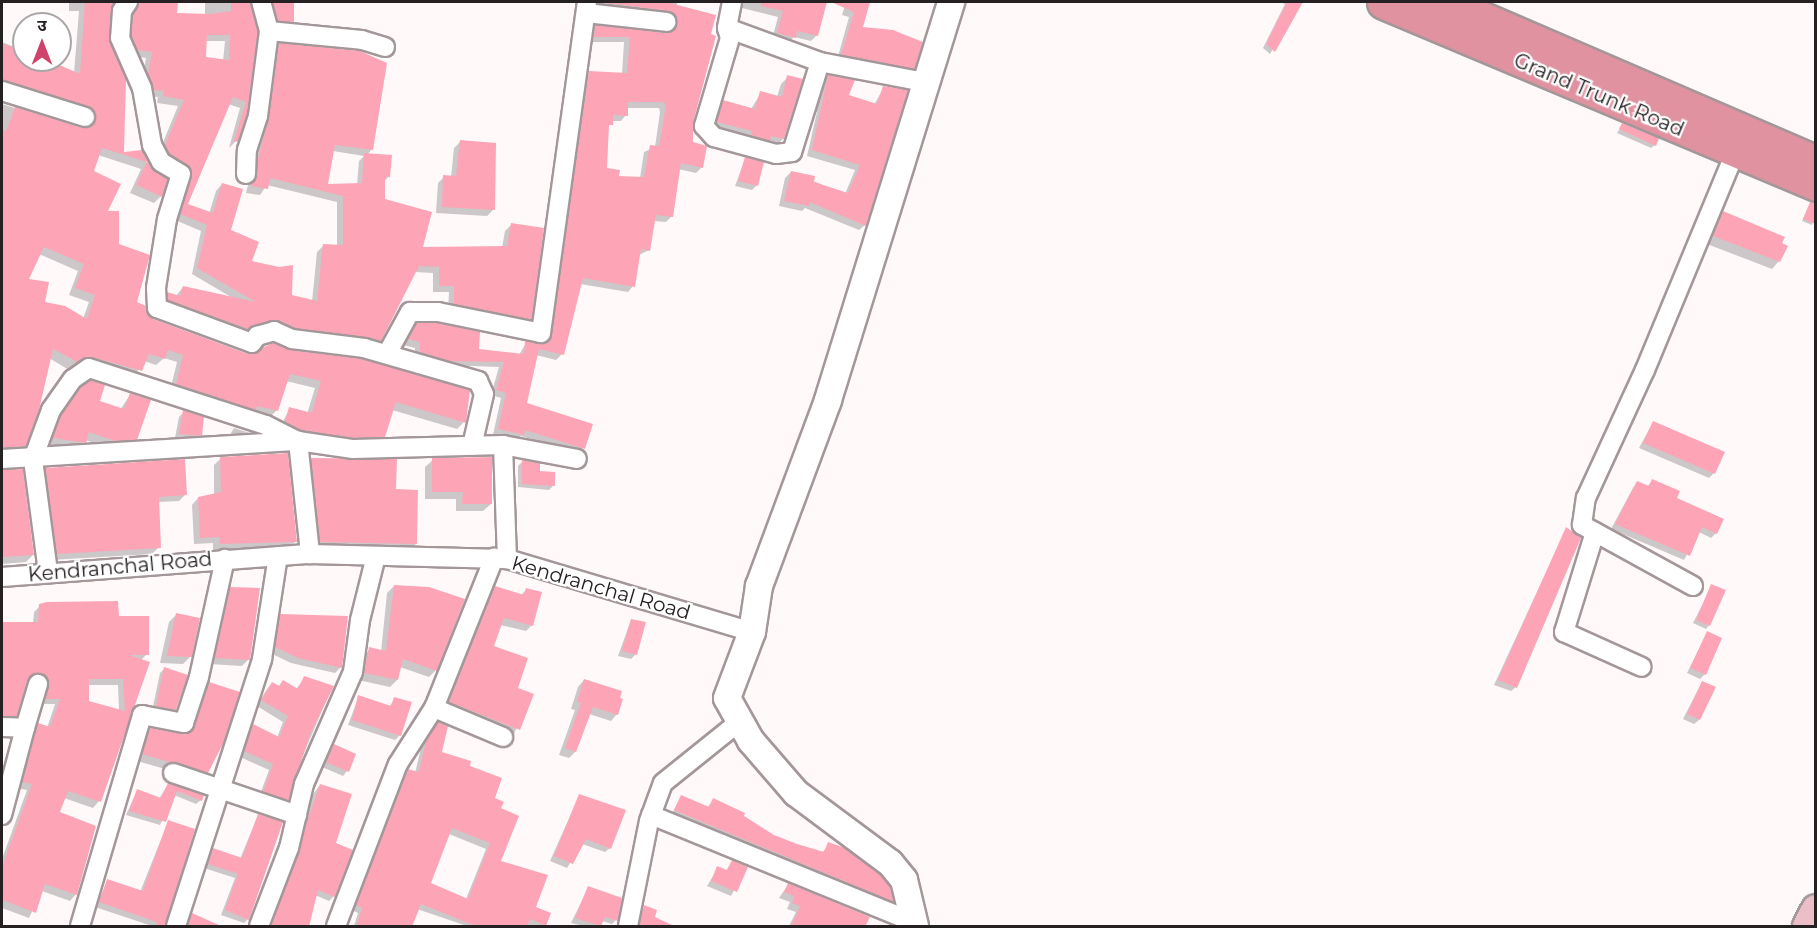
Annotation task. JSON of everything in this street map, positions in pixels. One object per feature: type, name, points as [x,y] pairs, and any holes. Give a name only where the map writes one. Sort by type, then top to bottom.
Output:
[{"type":"highway","name":"Grand Trunk Road","points":[[1384,2],[1461,13],[1815,163]]},
{"type":"highway","name":"Grand Trunk Road","points":[[1461,13],[1735,153],[1815,184]]},
{"type":"main road","points":[[1807,927],[1815,909]]},
{"type":"street","points":[[128,2],[122,11],[120,38],[142,88],[152,144],[161,162],[181,174],[167,219],[156,288],[157,308],[252,343],[257,336],[274,331],[292,339],[387,354],[478,381],[484,394],[472,446]]},
{"type":"street","points":[[246,174],[247,150],[258,116],[269,31],[261,2]]},
{"type":"street","points":[[732,2],[728,28],[730,38],[704,126],[714,137],[776,154],[792,152],[820,62]]},
{"type":"street","points":[[915,925],[904,880],[890,863],[796,793],[752,741],[728,698],[752,632],[759,586],[828,400],[929,83],[951,2]]},
{"type":"street","points":[[387,354],[410,312],[438,312],[541,333],[587,7],[667,22]]},
{"type":"street","points":[[728,28],[820,62],[929,83]]},
{"type":"street","points":[[269,31],[362,40],[385,47]]},
{"type":"street","points":[[2,91],[85,117]]},
{"type":"street","points":[[1693,586],[1582,525],[1586,498],[1645,370],[1735,153]]},
{"type":"street","points":[[48,573],[33,459],[51,410],[73,379],[89,368],[266,425],[298,441]]},
{"type":"street","points":[[298,441],[310,554]]},
{"type":"street","points":[[2,459],[33,459],[298,441],[352,449],[503,445],[577,459]]},
{"type":"street","points":[[336,927],[398,764],[435,708],[500,559],[503,445]]},
{"type":"street","points":[[1595,532],[1564,632],[1642,667]]},
{"type":"street","name":"Kendranchal Road","points":[[2,577],[310,554],[500,559],[752,632]]},
{"type":"street","points":[[176,927],[262,659],[278,556]]},
{"type":"street","points":[[259,927],[289,848],[304,784],[353,672],[360,620],[376,556]]},
{"type":"street","points":[[80,927],[142,715],[184,723],[200,677],[225,559]]},
{"type":"street","points":[[2,815],[38,684]]},
{"type":"street","points":[[435,708],[503,737]]},
{"type":"street","points":[[628,927],[651,815],[663,783],[740,721]]},
{"type":"street","points":[[2,727],[25,728]]},
{"type":"street","points":[[173,773],[297,815]]},
{"type":"street","points":[[651,815],[915,925]]},
{"type":"building","points":[[85,2],[115,2],[109,38],[126,79],[124,152],[142,150],[151,168],[168,179],[162,197],[136,185],[147,162],[102,148],[94,171],[121,184],[108,211],[119,211],[119,244],[150,255],[137,302],[146,306],[153,319],[248,354],[273,343],[290,350],[362,359],[470,390],[466,423],[396,402],[385,437],[354,438],[301,430],[285,422],[289,407],[312,413],[321,381],[290,374],[278,411],[257,406],[256,410],[176,384],[183,355],[168,350],[165,359],[149,354],[142,371],[92,357],[74,365],[76,361],[53,349],[39,410],[26,446],[2,448],[2,130],[6,131],[15,107],[82,128],[93,125],[96,115],[88,106],[2,80],[2,43],[12,47],[12,72],[72,70],[80,74]],"holes":[[[44,247],[84,264],[75,288],[95,295],[87,319],[65,306],[45,302],[49,282],[29,279]]]},
{"type":"building","points":[[139,2],[178,2],[177,13],[211,14],[231,11],[231,2],[250,2],[258,32],[247,114],[238,142],[234,141],[246,102],[233,97],[188,204],[213,213],[222,183],[243,189],[231,230],[259,242],[252,261],[279,267],[293,265],[292,295],[317,301],[323,244],[343,245],[343,196],[270,178],[268,189],[251,186],[269,117],[279,43],[360,51],[387,63],[373,150],[335,145],[328,184],[362,183],[364,153],[392,155],[390,177],[385,177],[385,199],[432,212],[423,247],[507,246],[511,223],[544,228],[532,320],[454,304],[454,286],[439,286],[439,267],[419,266],[381,341],[295,328],[278,321],[248,329],[168,300],[167,292],[180,296],[183,286],[256,302],[197,268],[207,225],[180,214],[192,172],[169,154],[165,145],[184,100],[163,96],[164,91],[154,90],[148,74],[152,52],[137,50],[131,36],[133,15]],"holes":[[[207,35],[230,35],[229,60],[206,57]]]},
{"type":"building","points":[[273,2],[294,2],[294,22],[278,21]]},
{"type":"building","points":[[598,2],[666,2],[716,15],[711,34],[716,36],[693,123],[693,142],[707,146],[703,168],[681,163],[673,217],[656,215],[650,251],[641,249],[635,287],[583,278],[564,355],[539,349],[527,403],[593,424],[585,449],[525,430],[524,435],[498,429],[506,393],[496,390],[504,362],[448,361],[420,352],[420,342],[408,339],[417,323],[437,323],[480,332],[479,349],[524,354],[525,341],[539,344],[550,340],[589,71],[627,73],[630,37],[594,37],[595,25],[666,33],[678,24],[677,17],[669,11]],"holes":[[[628,102],[664,102],[666,106],[659,146],[650,145],[644,177],[619,176],[620,170],[607,168],[609,125],[613,125],[613,115],[628,116]]]},
{"type":"building","points":[[761,2],[827,2],[818,36],[797,31],[796,38],[777,33],[783,11],[761,6]]},
{"type":"building","points":[[831,2],[870,2],[863,27],[893,30],[923,42],[915,69],[841,55],[854,12]]},
{"type":"building","points":[[1287,2],[1303,2],[1275,52],[1266,44]]},
{"type":"building","points":[[787,75],[803,79],[784,139],[771,136],[770,141],[751,135],[752,131],[717,122],[723,100],[755,109],[760,91],[782,97]]},
{"type":"building","points":[[828,75],[855,80],[849,95],[877,104],[883,86],[908,90],[866,226],[810,202],[809,206],[784,201],[791,171],[815,176],[814,182],[848,193],[860,165],[812,150]]},
{"type":"building","points":[[1622,123],[1659,138],[1656,146],[1619,129]]},
{"type":"building","points":[[460,140],[496,143],[495,210],[442,207],[443,175],[456,176]]},
{"type":"building","points":[[745,157],[764,162],[758,186],[738,181]]},
{"type":"building","points":[[1810,202],[1815,202],[1815,224],[1803,219]]},
{"type":"building","points":[[1723,211],[1785,237],[1782,243],[1788,246],[1780,262],[1713,236]]},
{"type":"building","points":[[91,380],[105,385],[100,401],[124,409],[130,393],[151,400],[137,440],[115,441],[89,432],[86,443],[53,438],[61,415],[81,387]]},
{"type":"building","points":[[183,410],[204,417],[202,436],[179,434]]},
{"type":"building","points":[[1653,421],[1725,452],[1715,474],[1643,443]]},
{"type":"building","points":[[288,453],[297,542],[220,544],[219,537],[200,538],[198,497],[221,492],[220,457]]},
{"type":"building","points":[[492,457],[492,504],[462,504],[463,492],[432,492],[432,458]]},
{"type":"building","points":[[311,458],[397,459],[396,489],[418,490],[417,544],[320,542]]},
{"type":"building","points":[[185,459],[187,495],[159,497],[161,548],[57,554],[45,468]]},
{"type":"building","points":[[522,460],[540,463],[540,471],[555,472],[555,486],[522,484]]},
{"type":"building","points":[[23,469],[34,555],[2,557],[2,470]]},
{"type":"building","points":[[1652,479],[1680,491],[1677,498],[1724,519],[1717,534],[1702,527],[1690,556],[1615,524],[1637,481],[1649,486]]},
{"type":"building","points":[[1566,527],[1581,538],[1517,688],[1498,680]]},
{"type":"building","points":[[1711,584],[1726,590],[1710,626],[1696,620]]},
{"type":"building","points":[[394,585],[429,587],[465,599],[437,671],[403,659],[398,680],[364,673],[369,647],[386,651]]},
{"type":"building","points":[[495,586],[524,595],[526,588],[542,592],[533,626],[504,618],[494,646],[528,658],[518,688],[534,694],[520,730],[449,702]]},
{"type":"building","points":[[230,587],[260,588],[250,660],[215,658]]},
{"type":"building","points":[[118,601],[119,616],[149,616],[149,655],[129,655],[150,662],[101,802],[68,791],[60,812],[96,826],[77,895],[45,884],[36,913],[3,900],[2,867],[32,784],[22,782],[38,723],[50,727],[60,699],[45,699],[49,681],[42,673],[35,673],[27,681],[17,716],[2,716],[2,622],[38,622],[39,604]],"holes":[[[89,679],[123,679],[125,711],[89,701]]]},
{"type":"building","points":[[176,613],[200,618],[192,657],[167,656]]},
{"type":"building","points":[[280,614],[348,616],[342,668],[298,658],[275,647]]},
{"type":"building","points":[[631,619],[646,622],[637,655],[622,651]]},
{"type":"building","points":[[1707,631],[1722,638],[1706,675],[1690,668]]},
{"type":"building","points":[[164,667],[188,675],[176,710],[156,706]]},
{"type":"building","points":[[304,676],[334,686],[310,734],[289,800],[263,792],[273,764],[244,751],[253,724],[279,737],[288,716],[261,700],[272,682],[279,686],[283,680],[298,689]]},
{"type":"building","points":[[584,679],[622,691],[620,698],[623,699],[618,715],[593,707],[576,752],[565,748],[581,703],[577,702]]},
{"type":"building","points":[[1702,681],[1716,687],[1700,720],[1687,714]]},
{"type":"building","points":[[209,682],[240,692],[224,742],[208,773],[142,754],[150,728],[182,734],[192,731]]},
{"type":"building","points":[[358,695],[391,706],[394,697],[412,702],[401,736],[352,720]]},
{"type":"building","points":[[438,722],[448,726],[442,752],[471,761],[470,766],[502,778],[495,798],[504,802],[501,808],[519,816],[501,861],[548,875],[536,907],[551,913],[546,926],[530,919],[527,927],[478,927],[421,904],[412,927],[356,927],[362,908],[356,905],[408,769],[419,772],[426,741]],"holes":[[[452,828],[490,843],[468,899],[431,883]]]},
{"type":"building","points":[[334,744],[356,754],[349,772],[326,762]]},
{"type":"building","points":[[168,783],[204,795],[202,801],[177,791],[166,822],[129,811],[137,789],[161,798]]},
{"type":"building","points":[[320,784],[352,794],[336,843],[353,850],[335,897],[318,890],[309,927],[271,927]]},
{"type":"building","points":[[579,794],[626,810],[611,849],[586,839],[573,864],[554,856]]},
{"type":"building","points":[[681,795],[709,807],[713,798],[745,813],[744,816],[774,835],[797,844],[824,852],[828,842],[845,848],[880,874],[890,887],[894,902],[674,810]]},
{"type":"building","points":[[258,814],[283,822],[249,920],[225,910],[238,874],[208,864],[213,848],[242,858]]},
{"type":"building","points":[[168,820],[195,829],[165,927],[156,927],[157,922],[99,902],[107,879],[143,891]]},
{"type":"building","points":[[732,860],[748,867],[737,892],[711,881],[717,866],[727,870]]},
{"type":"building","points":[[788,883],[870,917],[865,927],[791,927],[800,906],[792,903],[794,896],[784,892]]},
{"type":"building","points":[[588,886],[622,898],[618,921],[605,917],[601,926],[575,918]]},
{"type":"building","points":[[644,905],[657,910],[655,917],[676,927],[639,927]]},
{"type":"building","points":[[192,913],[223,927],[188,927]]}]
